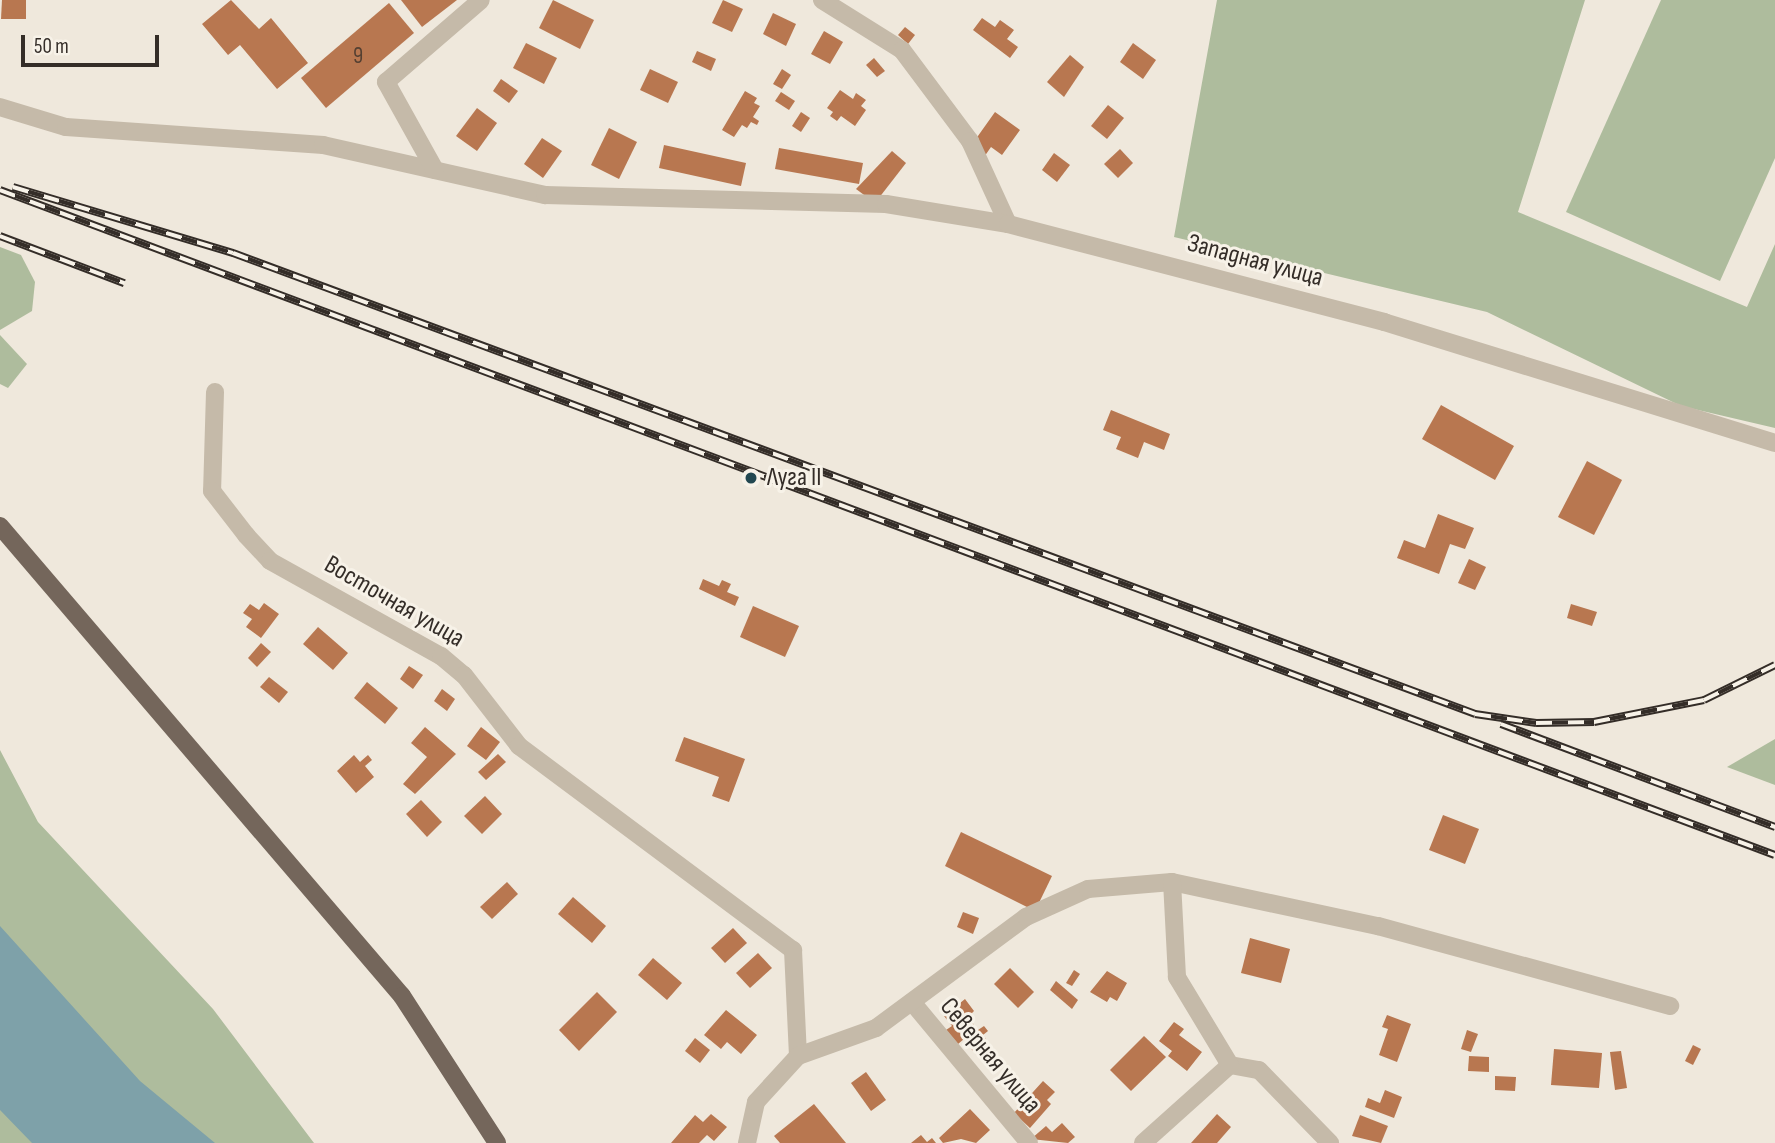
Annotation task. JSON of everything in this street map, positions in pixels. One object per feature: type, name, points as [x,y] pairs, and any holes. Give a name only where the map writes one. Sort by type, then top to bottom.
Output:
[{"type":"main road","points":[[0,526],[402,996],[497,1143]]},
{"type":"street","points":[[435,170],[386,82],[481,0]]},
{"type":"street","points":[[822,0],[902,50],[970,141],[1008,224]]},
{"type":"street","name":"Западная улица","points":[[0,107],[66,127],[323,145],[545,194],[886,204],[1008,224],[1384,322],[1775,443]]},
{"type":"street","name":"Восточная улица","points":[[215,391],[212,492],[270,561],[441,656],[477,690],[519,746],[793,950],[798,1056]]},
{"type":"street","points":[[1172,883],[1177,977],[1230,1065],[1259,1070],[1330,1143]]},
{"type":"street","points":[[747,1143],[757,1102],[798,1056],[876,1028],[1026,917],[1088,889],[1172,883],[1378,926],[1670,1006]]},
{"type":"street","name":"Северная улица","points":[[912,1002],[1028,1143]]},
{"type":"street","points":[[1143,1143],[1230,1065]]},
{"type":"green space","points":[[1217,0],[1585,0],[1518,212],[1747,307],[1775,244],[1775,428],[1681,406],[1487,312],[1174,237]]},
{"type":"green space","points":[[1661,0],[1775,0],[1775,158],[1720,281],[1566,212]]},
{"type":"green space","points":[[0,247],[21,255],[35,282],[32,311],[0,330]]},
{"type":"green space","points":[[0,335],[27,364],[8,388],[0,384]]},
{"type":"green space","points":[[1775,739],[1775,785],[1727,767]]},
{"type":"green space","points":[[0,750],[38,822],[213,1009],[314,1143],[0,1143]]},
{"type":"water","points":[[0,926],[140,1081],[215,1143],[32,1143],[0,1110]]},
{"type":"building","points":[[2,0],[26,0],[26,19],[1,19]]},
{"type":"building","points":[[231,0],[259,29],[271,18],[308,63],[277,89],[240,45],[228,55],[202,24]]},
{"type":"building","points":[[401,0],[457,0],[422,27]]},
{"type":"building","points":[[553,0],[594,20],[580,49],[539,28]]},
{"type":"building","points":[[723,0],[743,9],[732,32],[712,23]]},
{"type":"building","points":[[389,3],[414,33],[326,108],[301,78]]},
{"type":"building","points":[[773,13],[796,24],[786,46],[763,34]]},
{"type":"building","points":[[982,18],[995,27],[1000,20],[1014,30],[1007,39],[1018,47],[1010,58],[973,30]]},
{"type":"building","points":[[905,27],[915,35],[908,44],[898,35]]},
{"type":"building","points":[[824,31],[843,42],[830,64],[811,54]]},
{"type":"building","points":[[526,43],[557,58],[544,84],[513,68]]},
{"type":"building","points":[[1133,43],[1156,60],[1143,79],[1120,62]]},
{"type":"building","points":[[697,51],[716,59],[711,71],[692,62]]},
{"type":"building","points":[[1070,55],[1084,67],[1064,97],[1047,82]]},
{"type":"building","points":[[874,58],[885,71],[877,77],[866,65]]},
{"type":"building","points":[[650,69],[678,82],[668,103],[640,90]]},
{"type":"building","points":[[782,69],[791,75],[782,89],[773,84]]},
{"type":"building","points":[[501,79],[518,91],[509,103],[493,91]]},
{"type":"building","points":[[840,90],[853,99],[856,93],[866,100],[861,106],[866,110],[855,126],[841,116],[837,121],[830,116],[833,112],[827,108]]},
{"type":"building","points":[[745,91],[757,98],[754,103],[760,106],[753,117],[759,121],[757,125],[751,122],[747,128],[742,125],[734,137],[722,130]]},
{"type":"building","points":[[781,92],[795,101],[789,110],[775,101]]},
{"type":"building","points":[[1108,105],[1124,118],[1107,139],[1091,126]]},
{"type":"building","points":[[477,108],[497,123],[477,151],[456,136]]},
{"type":"building","points":[[801,112],[810,118],[801,132],[792,126]]},
{"type":"building","points":[[995,112],[1020,130],[1002,155],[991,147],[982,160],[968,150]]},
{"type":"building","points":[[609,128],[637,142],[619,179],[591,165]]},
{"type":"building","points":[[542,138],[562,151],[543,178],[524,164]]},
{"type":"building","points":[[664,145],[746,163],[741,186],[659,168]]},
{"type":"building","points":[[779,148],[863,163],[859,184],[775,169]]},
{"type":"building","points":[[1120,149],[1133,163],[1118,178],[1104,164]]},
{"type":"building","points":[[892,151],[906,163],[875,203],[856,189]]},
{"type":"building","points":[[1054,153],[1070,165],[1057,182],[1042,170]]},
{"type":"building","points":[[1441,405],[1514,446],[1495,480],[1422,439]]},
{"type":"building","points":[[1111,410],[1170,434],[1164,450],[1144,442],[1138,458],[1116,449],[1121,437],[1103,430]]},
{"type":"building","points":[[1587,461],[1622,480],[1594,535],[1558,517]]},
{"type":"building","points":[[1438,514],[1474,528],[1465,549],[1450,544],[1439,574],[1397,558],[1404,540],[1425,548]]},
{"type":"building","points":[[1469,559],[1486,567],[1475,590],[1458,583]]},
{"type":"building","points":[[703,579],[719,586],[722,580],[731,584],[727,592],[739,597],[735,606],[699,589]]},
{"type":"building","points":[[264,603],[279,614],[261,638],[246,627],[252,619],[243,613],[250,604],[259,610]]},
{"type":"building","points":[[1571,604],[1597,612],[1592,626],[1567,618]]},
{"type":"building","points":[[753,606],[799,626],[785,657],[740,637]]},
{"type":"building","points":[[318,627],[348,653],[333,670],[303,644]]},
{"type":"building","points":[[261,643],[271,652],[257,667],[248,658]]},
{"type":"building","points":[[409,666],[423,675],[413,689],[400,679]]},
{"type":"building","points":[[269,677],[288,692],[279,703],[260,687]]},
{"type":"building","points":[[367,682],[398,708],[385,724],[354,698]]},
{"type":"building","points":[[442,689],[455,699],[447,711],[434,701]]},
{"type":"building","points":[[425,727],[456,754],[415,794],[403,784],[427,757],[411,743]]},
{"type":"building","points":[[481,727],[500,742],[486,760],[467,746]]},
{"type":"building","points":[[684,737],[745,759],[729,802],[712,796],[719,777],[675,761]]},
{"type":"building","points":[[498,754],[506,762],[486,780],[478,772]]},
{"type":"building","points":[[354,755],[360,762],[368,755],[372,760],[365,766],[374,777],[356,793],[337,771]]},
{"type":"building","points":[[485,796],[502,814],[482,834],[464,816]]},
{"type":"building","points":[[421,800],[442,822],[427,837],[406,814]]},
{"type":"building","points":[[1443,815],[1479,829],[1465,864],[1429,850]]},
{"type":"building","points":[[961,832],[1052,876],[1035,911],[945,866]]},
{"type":"building","points":[[507,882],[518,894],[492,919],[480,907]]},
{"type":"building","points":[[573,897],[606,926],[592,943],[558,914]]},
{"type":"building","points":[[963,912],[979,918],[973,934],[957,927]]},
{"type":"building","points":[[733,928],[747,943],[725,963],[711,948]]},
{"type":"building","points":[[1250,938],[1290,949],[1281,983],[1241,973]]},
{"type":"building","points":[[758,953],[772,968],[750,988],[736,973]]},
{"type":"building","points":[[653,958],[682,983],[667,1000],[638,975]]},
{"type":"building","points":[[1010,968],[1034,992],[1018,1008],[994,984]]},
{"type":"building","points":[[1074,970],[1080,974],[1072,986],[1066,983]]},
{"type":"building","points":[[1107,971],[1127,983],[1117,1001],[1110,997],[1107,1002],[1090,992]]},
{"type":"building","points":[[1056,981],[1078,1000],[1072,1009],[1050,990]]},
{"type":"building","points":[[597,992],[617,1012],[579,1051],[559,1030]]},
{"type":"building","points":[[965,999],[974,1011],[968,1017],[978,1030],[984,1026],[988,1031],[983,1035],[987,1040],[973,1051],[964,1039],[958,1044],[946,1030],[952,1026],[944,1016]]},
{"type":"building","points":[[726,1010],[757,1035],[741,1054],[727,1042],[721,1049],[704,1035]]},
{"type":"building","points":[[1387,1015],[1411,1024],[1397,1062],[1379,1055],[1388,1029],[1382,1027]]},
{"type":"building","points":[[1174,1022],[1184,1029],[1179,1035],[1202,1052],[1187,1071],[1168,1056],[1172,1051],[1159,1041]]},
{"type":"building","points":[[1467,1030],[1478,1034],[1471,1052],[1461,1049]]},
{"type":"building","points":[[1144,1036],[1166,1057],[1131,1091],[1110,1070]]},
{"type":"building","points":[[695,1038],[710,1050],[700,1063],[685,1051]]},
{"type":"building","points":[[1693,1045],[1701,1049],[1693,1065],[1685,1061]]},
{"type":"building","points":[[1554,1049],[1602,1053],[1599,1088],[1551,1085]]},
{"type":"building","points":[[1621,1051],[1627,1088],[1615,1090],[1610,1052]]},
{"type":"building","points":[[1469,1056],[1489,1057],[1489,1072],[1468,1071]]},
{"type":"building","points":[[866,1072],[886,1100],[871,1111],[851,1083]]},
{"type":"building","points":[[1495,1076],[1516,1077],[1515,1091],[1495,1090]]},
{"type":"building","points":[[1043,1081],[1055,1092],[1047,1100],[1051,1104],[1030,1128],[1014,1113]]},
{"type":"building","points":[[1385,1090],[1402,1097],[1394,1118],[1365,1107],[1368,1098],[1380,1103]]},
{"type":"building","points":[[814,1104],[846,1143],[780,1143],[774,1136]]},
{"type":"building","points":[[970,1109],[990,1130],[976,1143],[961,1139],[943,1143],[939,1138]]},
{"type":"building","points":[[711,1114],[727,1127],[714,1141],[707,1135],[699,1143],[671,1143],[695,1115],[703,1122]]},
{"type":"building","points":[[1217,1114],[1231,1127],[1217,1143],[1191,1143]]},
{"type":"building","points":[[1360,1115],[1388,1126],[1381,1143],[1352,1136]]},
{"type":"building","points":[[1062,1123],[1075,1137],[1068,1143],[1031,1139],[1046,1126],[1052,1132]]},
{"type":"building","points":[[921,1135],[927,1142],[932,1138],[936,1143],[911,1143]]},
{"type":"railway","points":[[13,187],[233,253],[1475,714],[1536,723],[1594,722],[1704,700],[1775,665]]},
{"type":"railway","points":[[0,190],[1775,855]]},
{"type":"railway","points":[[0,236],[124,283]]},
{"type":"railway","points":[[1501,724],[1775,827]]},
{"type":"place","name":"Луга II","points":[[751,478]]}]
